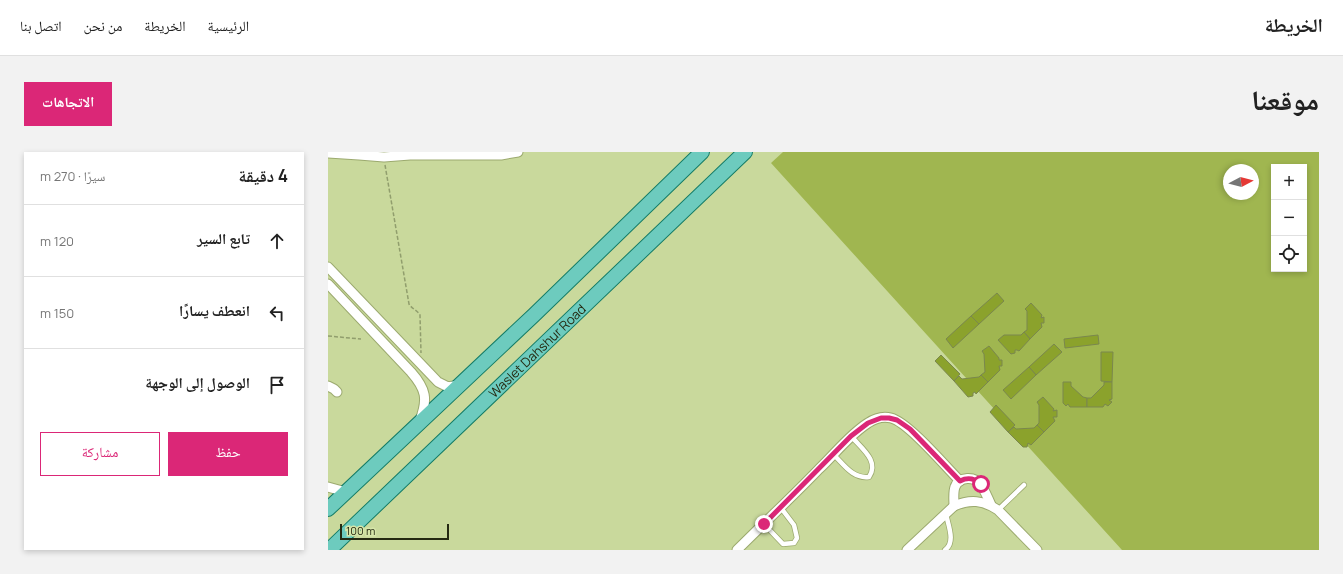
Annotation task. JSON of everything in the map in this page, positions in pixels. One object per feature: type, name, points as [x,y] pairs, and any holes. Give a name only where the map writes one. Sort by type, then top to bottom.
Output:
[{"type":"main road","points":[[328,509],[534,315],[702,152]]},
{"type":"main road","name":"Waslet Dahshur Road","points":[[329,550],[745,152]]},
{"type":"street","points":[[328,153],[359,153],[384,158],[410,155],[501,155],[518,152]]},
{"type":"street","points":[[328,267],[438,382],[454,387],[459,385]]},
{"type":"street","points":[[328,284],[422,385],[427,387],[430,386],[433,382],[433,377]]},
{"type":"street","points":[[419,422],[423,411],[424,402],[422,385]]},
{"type":"street","points":[[328,386],[334,388],[337,392]]},
{"type":"street","points":[[737,550],[834,455],[851,436],[868,423],[881,418],[897,420],[910,429],[960,481]]},
{"type":"street","points":[[954,506],[954,489],[960,481],[968,478],[977,481],[981,484],[994,507],[1037,550]]},
{"type":"street","points":[[328,486],[346,492]]},
{"type":"street","points":[[907,550],[946,512],[962,502],[972,500],[982,501],[994,507]]},
{"type":"lane","points":[[834,455],[854,475],[861,478],[868,477],[872,468],[872,459],[851,436]]},
{"type":"lane","points":[[994,507],[1024,485]]},
{"type":"lane","points":[[764,524],[783,544],[794,543],[797,538],[794,525],[781,508]]},
{"type":"lane","points":[[945,550],[951,542],[946,512]]},
{"type":"path","points":[[384,158],[409,304],[418,311],[420,315],[421,365]]},
{"type":"path","points":[[328,336],[361,338]]},
{"type":"green space","points":[[783,152],[1319,152],[1319,550],[1122,550],[771,163]]},
{"type":"building","points":[[997,293],[1004,301],[979,324],[971,316]]},
{"type":"building","points":[[1031,303],[1042,315],[1041,318],[1044,317],[1044,323],[1041,323],[1042,327],[1030,339],[1024,332],[1027,330],[1027,311],[1025,309]]},
{"type":"building","points":[[971,316],[979,324],[953,348],[946,339]]},
{"type":"building","points":[[1024,332],[1030,339],[1019,351],[1015,350],[1015,353],[1011,354],[998,340],[1004,335],[1021,335]]},
{"type":"building","points":[[1098,335],[1099,344],[1065,348],[1064,339]]},
{"type":"building","points":[[1054,344],[1062,352],[1036,375],[1029,367]]},
{"type":"building","points":[[989,346],[999,360],[1002,360],[1002,366],[999,366],[1000,370],[988,382],[981,375],[985,372],[984,354],[982,351]]},
{"type":"building","points":[[1101,352],[1113,352],[1112,382],[1101,381]]},
{"type":"building","points":[[941,355],[960,374],[954,381],[935,361]]},
{"type":"building","points":[[1029,367],[1036,375],[1011,399],[1003,390]]},
{"type":"building","points":[[981,375],[988,382],[976,394],[975,392],[973,393],[973,396],[968,397],[954,381],[959,376],[962,379],[979,377]]},
{"type":"building","points":[[1063,382],[1071,382],[1071,386],[1083,397],[1087,398],[1087,407],[1070,407],[1068,404],[1066,406],[1063,403]]},
{"type":"building","points":[[1104,382],[1112,382],[1112,399],[1109,400],[1112,402],[1108,406],[1105,404],[1103,407],[1087,407],[1087,398],[1091,398],[1104,385]]},
{"type":"building","points":[[1043,397],[1054,409],[1053,411],[1057,410],[1057,417],[1053,417],[1055,421],[1044,432],[1037,425],[1039,423],[1039,405],[1037,402]]},
{"type":"building","points":[[996,405],[1015,425],[1008,432],[990,412]]},
{"type":"building","points":[[1037,425],[1044,432],[1031,445],[1028,443],[1027,447],[1023,447],[1008,432],[1014,427],[1016,429],[1034,428]]},
{"type":"route","points":[[764,524],[834,455],[851,436],[868,423],[881,418],[897,420],[910,429],[960,481],[968,478],[981,484]]}]
